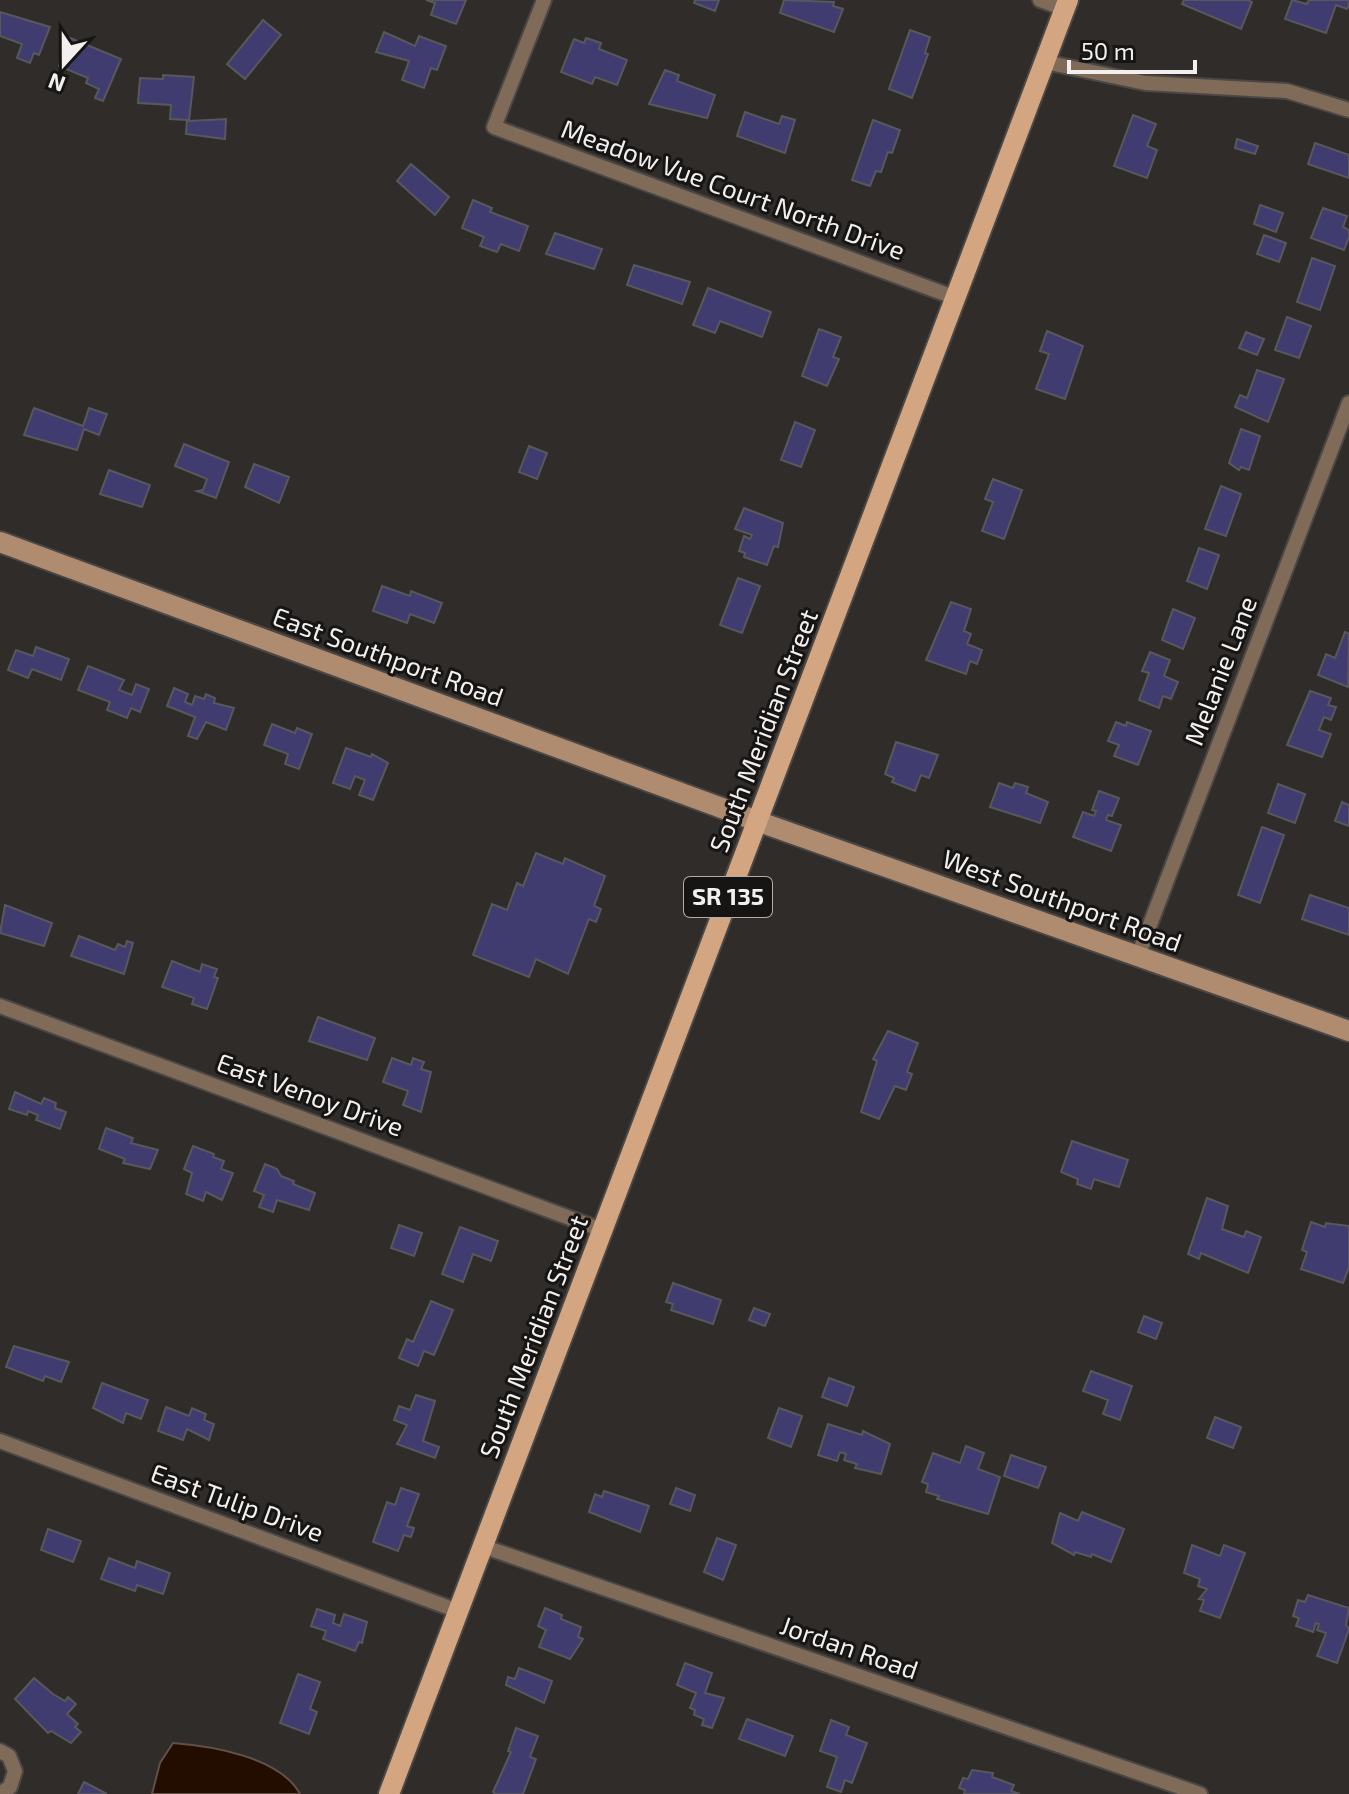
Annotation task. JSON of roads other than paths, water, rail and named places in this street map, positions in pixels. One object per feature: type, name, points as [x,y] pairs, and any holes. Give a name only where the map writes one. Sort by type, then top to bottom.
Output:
[{"type":"main road","name":"South Meridian Street","points":[[389,1794],[1067,5]]},
{"type":"main road","name":"East Southport Road","points":[[0,542],[757,821]]},
{"type":"main road","name":"West Southport Road","points":[[757,821],[1349,1031]]},
{"type":"street","name":"Meadow Vue Court North Drive","points":[[544,0],[494,127],[956,298]]},
{"type":"street","points":[[1040,0],[1067,5]]},
{"type":"street","points":[[1045,62],[1145,83],[1287,91],[1349,110]]},
{"type":"street","name":"Melanie Lane","points":[[1138,956],[1349,403]]},
{"type":"street","name":"East Venoy Drive","points":[[0,1006],[602,1230]]},
{"type":"street","name":"East Tulip Drive","points":[[0,1441],[458,1611]]},
{"type":"street","name":"Jordan Road","points":[[482,1546],[1200,1794]]},
{"type":"street","points":[[0,1751],[9,1756],[15,1771],[10,1787],[0,1794]]}]
